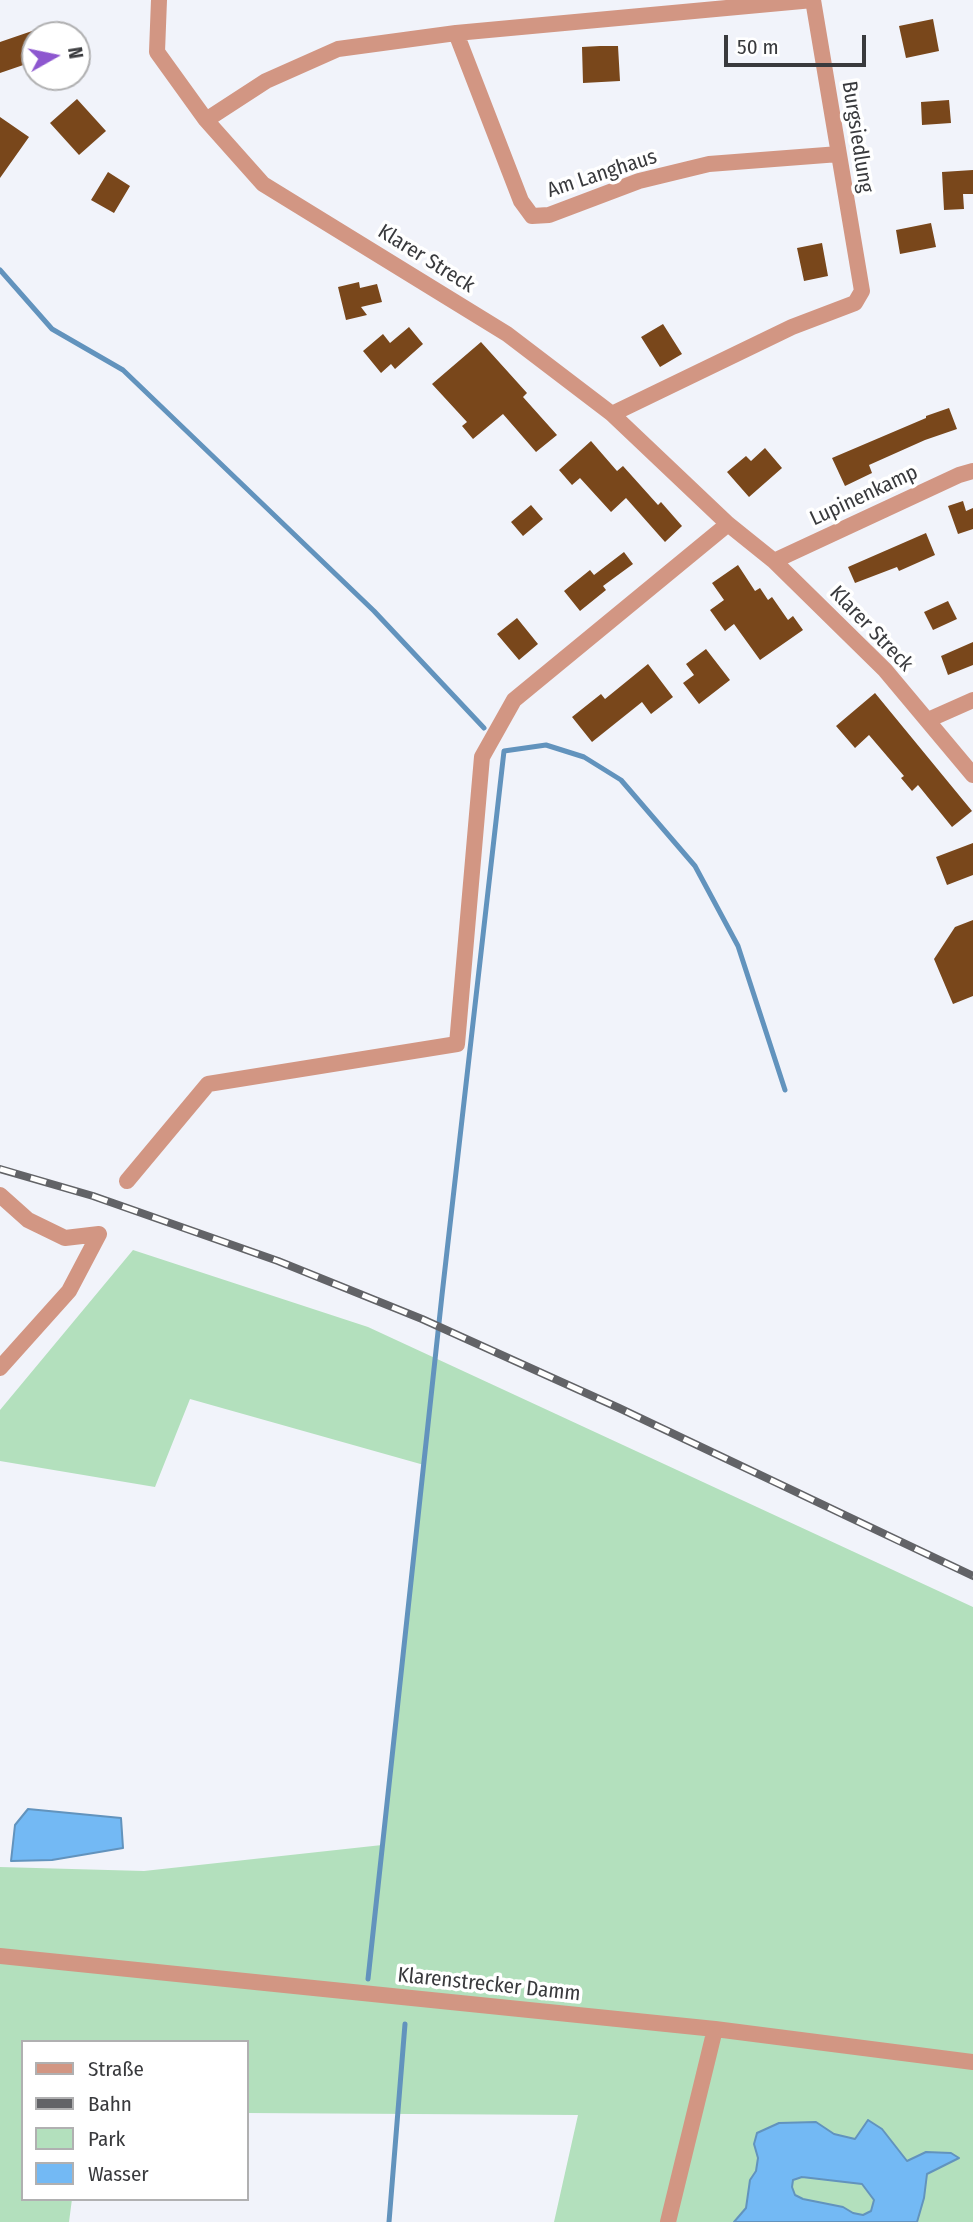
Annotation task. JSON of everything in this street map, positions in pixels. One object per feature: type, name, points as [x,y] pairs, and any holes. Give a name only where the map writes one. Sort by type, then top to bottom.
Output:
[{"type":"street","name":"Klarer Streck","points":[[159,0],[157,52],[206,120],[263,184],[507,334],[612,414],[728,524],[774,561],[885,670],[973,775]]},
{"type":"street","name":"Burgsiedlung","points":[[206,120],[266,81],[338,49],[456,33],[813,1],[862,291],[855,303],[792,327],[612,414]]},
{"type":"street","name":"Am Langhaus","points":[[456,33],[521,201],[532,216],[550,215],[639,181],[709,164],[839,154]]},
{"type":"street","name":"Lupinenkamp","points":[[774,561],[959,475],[973,471]]},
{"type":"street","points":[[127,1181],[208,1084],[457,1044],[482,757],[514,700],[728,524]]},
{"type":"street","points":[[928,720],[973,700]]},
{"type":"street","points":[[0,1195],[28,1220],[65,1238],[99,1234],[69,1291],[0,1368]]},
{"type":"street","name":"Klarenstrecker Damm","points":[[0,1956],[715,2029],[973,2062]]},
{"type":"street","points":[[668,2222],[715,2029]]},
{"type":"green space","points":[[133,1250],[368,1327],[973,1607],[973,2222],[917,2222],[927,2174],[958,2159],[907,2161],[882,2129],[855,2139],[834,2134],[816,2122],[796,2122],[779,2123],[754,2144],[758,2158],[756,2171],[750,2180],[746,2208],[734,2222],[554,2222],[578,2115],[248,2113],[248,2040],[21,2040],[21,2201],[72,2201],[69,2222],[0,2222],[0,1867],[144,1871],[382,1845],[424,1465],[190,1399],[155,1487],[0,1461],[0,1410]]},
{"type":"green space","points":[[802,2177],[862,2184],[874,2200],[871,2211],[863,2215],[843,2207],[803,2199],[795,2195],[792,2187],[793,2180]]},
{"type":"water","points":[[28,1809],[121,1818],[123,1848],[52,1860],[11,1861],[15,1825]]},
{"type":"water","points":[[868,2120],[882,2129],[907,2161],[926,2152],[951,2153],[959,2158],[927,2174],[917,2222],[734,2222],[746,2208],[750,2180],[756,2171],[758,2158],[754,2144],[757,2133],[779,2123],[816,2122],[834,2134],[855,2139]],"holes":[[[802,2177],[862,2184],[874,2200],[871,2211],[863,2215],[843,2207],[803,2199],[795,2195],[792,2187],[793,2180]]]},
{"type":"building","points":[[933,19],[939,51],[906,58],[899,26]]},
{"type":"building","points":[[21,35],[21,66],[0,73],[0,42]]},
{"type":"building","points":[[618,46],[620,81],[583,83],[582,47]]},
{"type":"building","points":[[77,99],[106,131],[79,155],[50,123]]},
{"type":"building","points":[[949,100],[951,123],[922,125],[921,102]]},
{"type":"building","points":[[0,117],[29,137],[0,178]]},
{"type":"building","points":[[973,170],[973,194],[963,194],[964,209],[944,210],[942,172]]},
{"type":"building","points":[[108,172],[130,186],[114,213],[91,200]]},
{"type":"building","points":[[931,223],[936,247],[900,254],[896,230]]},
{"type":"building","points":[[822,243],[828,276],[804,281],[797,248]]},
{"type":"building","points":[[359,282],[360,288],[377,284],[382,302],[361,307],[367,315],[346,320],[338,287]]},
{"type":"building","points":[[663,324],[682,354],[660,367],[641,337]]},
{"type":"building","points":[[409,327],[423,344],[395,369],[391,364],[381,373],[363,351],[383,334],[390,343]]},
{"type":"building","points":[[481,342],[527,393],[523,397],[557,435],[536,452],[503,414],[473,439],[462,426],[467,422],[432,384]]},
{"type":"building","points":[[949,408],[957,429],[869,465],[872,473],[845,486],[832,458]]},
{"type":"building","points":[[591,441],[617,471],[623,466],[658,505],[661,502],[682,526],[665,542],[626,498],[611,512],[580,478],[572,485],[559,470]]},
{"type":"building","points":[[765,448],[782,468],[749,497],[727,472],[746,456],[751,461]]},
{"type":"building","points":[[963,501],[966,511],[973,508],[973,529],[958,534],[948,506]]},
{"type":"building","points":[[531,505],[543,519],[523,536],[511,522]]},
{"type":"building","points":[[926,533],[935,555],[899,571],[897,567],[855,583],[848,567]]},
{"type":"building","points":[[624,552],[633,564],[603,586],[606,590],[580,611],[564,591],[590,570],[594,575]]},
{"type":"building","points":[[738,565],[755,591],[760,588],[768,600],[772,597],[788,620],[793,616],[803,630],[760,660],[734,624],[725,631],[710,610],[724,600],[712,583]]},
{"type":"building","points":[[948,601],[957,619],[933,630],[924,612]]},
{"type":"building","points":[[517,618],[538,644],[519,660],[497,634]]},
{"type":"building","points":[[973,642],[973,665],[948,675],[941,656]]},
{"type":"building","points":[[706,649],[730,680],[699,704],[683,683],[694,675],[686,664]]},
{"type":"building","points":[[648,664],[673,697],[651,714],[642,702],[592,742],[572,717],[601,694],[605,699]]},
{"type":"building","points":[[875,693],[972,811],[952,827],[918,785],[912,791],[901,778],[904,776],[869,735],[855,748],[836,726]]},
{"type":"building","points":[[973,843],[973,875],[947,885],[936,857]]},
{"type":"building","points":[[973,920],[973,996],[953,1004],[934,959],[955,927]]},
{"type":"waterway","points":[[0,270],[52,329],[123,370],[374,611],[484,728]]},
{"type":"waterway","points":[[368,1979],[504,751],[546,745],[584,757],[621,780],[695,866],[738,946],[785,1090]]},
{"type":"waterway","points":[[389,2222],[405,2024]]},
{"type":"railway","points":[[0,1169],[93,1196],[278,1261],[422,1319],[619,1408],[973,1576]]}]
